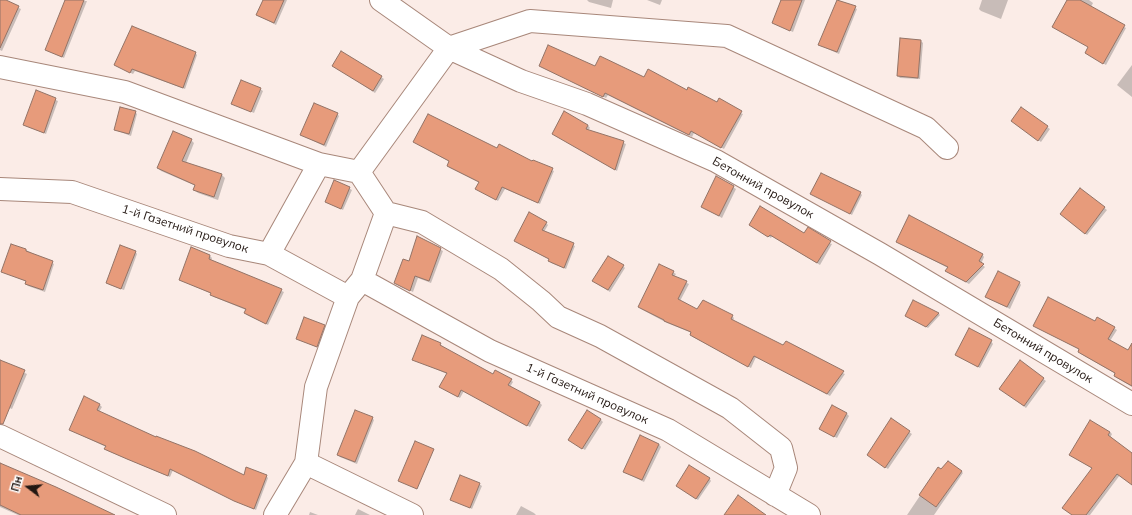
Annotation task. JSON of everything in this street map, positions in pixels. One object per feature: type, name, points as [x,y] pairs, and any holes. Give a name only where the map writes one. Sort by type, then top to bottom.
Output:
[{"type":"street","name":"Бетонний провулок","points":[[381,0],[449,48],[521,81],[588,104],[716,161],[880,254],[1132,404]]},
{"type":"street","points":[[359,172],[449,48],[530,21],[727,36],[926,128],[948,148]]},
{"type":"street","points":[[0,68],[125,92],[319,164],[359,172],[386,213],[422,222],[501,269],[541,301],[558,317],[600,336],[730,408],[781,448],[786,468],[775,495]]},
{"type":"street","points":[[268,254],[319,164]]},
{"type":"street","name":"1-й Газетний провулок","points":[[0,189],[72,192],[229,246],[268,254],[348,297]]},
{"type":"street","points":[[275,515],[306,463],[316,387],[348,297],[362,280],[386,213]]},
{"type":"street","name":"1-й Газетний провулок","points":[[362,280],[490,351],[668,430],[809,515]]},
{"type":"street","points":[[0,436],[165,515]]},
{"type":"street","points":[[306,463],[412,515]]},
{"type":"building","points":[[0,0],[6,0],[19,6],[0,48]]},
{"type":"building","points":[[65,0],[84,0],[62,57],[45,50]]},
{"type":"building","points":[[263,0],[284,0],[274,23],[256,15]]},
{"type":"building","points":[[781,0],[802,0],[790,31],[772,23]]},
{"type":"building","points":[[837,0],[856,6],[837,52],[818,45]]},
{"type":"building","points":[[1067,0],[1080,0],[1125,25],[1103,64],[1085,53],[1088,47],[1052,27]]},
{"type":"building","points":[[132,26],[196,52],[183,88],[132,69],[130,73],[114,65]]},
{"type":"building","points":[[900,38],[921,40],[918,78],[897,76]]},
{"type":"building","points":[[548,45],[595,66],[600,56],[644,77],[648,69],[687,90],[688,87],[717,102],[719,98],[742,111],[721,148],[691,131],[689,135],[605,93],[603,97],[539,66]]},
{"type":"building","points":[[341,51],[382,76],[373,91],[332,66]]},
{"type":"building","points":[[241,80],[261,88],[251,112],[231,104]]},
{"type":"building","points":[[36,90],[56,98],[44,133],[23,125]]},
{"type":"building","points":[[314,103],[338,113],[324,145],[300,135]]},
{"type":"building","points":[[120,107],[136,111],[129,134],[114,130]]},
{"type":"building","points":[[1021,107],[1048,126],[1038,141],[1011,121]]},
{"type":"building","points":[[564,111],[588,125],[586,129],[624,141],[615,170],[552,134]]},
{"type":"building","points":[[428,114],[497,148],[499,144],[532,161],[533,160],[553,168],[538,203],[502,187],[496,200],[475,189],[479,182],[447,166],[449,161],[413,142]]},
{"type":"building","points":[[173,131],[192,139],[182,161],[222,174],[214,197],[193,190],[195,185],[157,168]]},
{"type":"building","points":[[821,173],[861,192],[850,214],[810,194]]},
{"type":"building","points":[[716,176],[734,186],[719,216],[701,207]]},
{"type":"building","points":[[334,180],[350,187],[341,209],[325,202]]},
{"type":"building","points":[[1080,188],[1105,207],[1085,234],[1060,214]]},
{"type":"building","points":[[760,206],[804,233],[808,227],[831,241],[817,263],[770,235],[768,237],[749,225]]},
{"type":"building","points":[[529,212],[547,222],[542,230],[574,243],[564,268],[548,261],[549,259],[514,241]]},
{"type":"building","points":[[909,215],[983,254],[979,261],[984,264],[966,282],[945,271],[948,267],[896,242]]},
{"type":"building","points":[[417,236],[441,248],[429,281],[415,276],[410,291],[394,283],[403,259],[409,261]]},
{"type":"building","points":[[11,244],[53,261],[43,290],[25,284],[26,281],[1,272]]},
{"type":"building","points":[[120,245],[136,251],[121,289],[106,283]]},
{"type":"building","points":[[191,247],[210,255],[209,259],[282,289],[266,324],[244,313],[246,309],[210,295],[211,293],[179,280]]},
{"type":"building","points":[[608,256],[624,265],[608,290],[592,281]]},
{"type":"building","points":[[659,264],[674,271],[672,275],[687,281],[678,299],[697,309],[703,300],[733,315],[731,319],[783,345],[786,341],[844,371],[827,394],[754,356],[748,367],[690,335],[691,332],[664,321],[638,307]]},
{"type":"building","points":[[998,271],[1020,282],[1007,307],[985,297]]},
{"type":"building","points":[[1048,297],[1095,321],[1097,317],[1115,327],[1108,339],[1128,350],[1132,343],[1132,386],[1114,376],[1115,373],[1078,352],[1079,349],[1033,326]]},
{"type":"building","points":[[913,300],[939,313],[926,327],[905,316]]},
{"type":"building","points":[[304,317],[325,325],[317,347],[296,339]]},
{"type":"building","points":[[969,328],[992,340],[978,367],[955,355]]},
{"type":"building","points":[[422,335],[441,343],[440,345],[493,374],[495,370],[512,379],[508,385],[540,402],[527,426],[461,390],[458,397],[439,387],[447,373],[412,360]]},
{"type":"building","points":[[0,360],[25,370],[3,424],[0,424]]},
{"type":"building","points":[[1020,360],[1044,378],[1024,406],[999,389]]},
{"type":"building","points":[[84,396],[100,404],[97,410],[156,437],[195,451],[244,475],[246,467],[267,475],[254,509],[234,501],[170,469],[168,476],[127,459],[104,449],[106,446],[69,430]]},
{"type":"building","points":[[832,405],[847,413],[834,437],[819,429]]},
{"type":"building","points":[[355,410],[373,417],[355,462],[337,455]]},
{"type":"building","points":[[587,410],[601,419],[582,449],[568,440]]},
{"type":"building","points":[[891,418],[910,431],[885,468],[867,455]]},
{"type":"building","points":[[1090,420],[1110,432],[1108,435],[1132,453],[1132,485],[1117,474],[1086,515],[1072,515],[1062,508],[1092,468],[1069,455]]},
{"type":"building","points":[[640,435],[659,444],[642,480],[623,472]]},
{"type":"building","points":[[415,441],[434,449],[417,489],[398,481]]},
{"type":"building","points":[[948,461],[962,471],[936,507],[919,495],[938,467],[941,469]]},
{"type":"building","points":[[0,463],[56,487],[115,515],[21,515],[0,505]]},
{"type":"building","points":[[689,465],[710,478],[696,499],[676,486]]},
{"type":"building","points":[[460,475],[480,483],[470,508],[450,500]]},
{"type":"building","points":[[738,495],[766,515],[724,515]]}]
